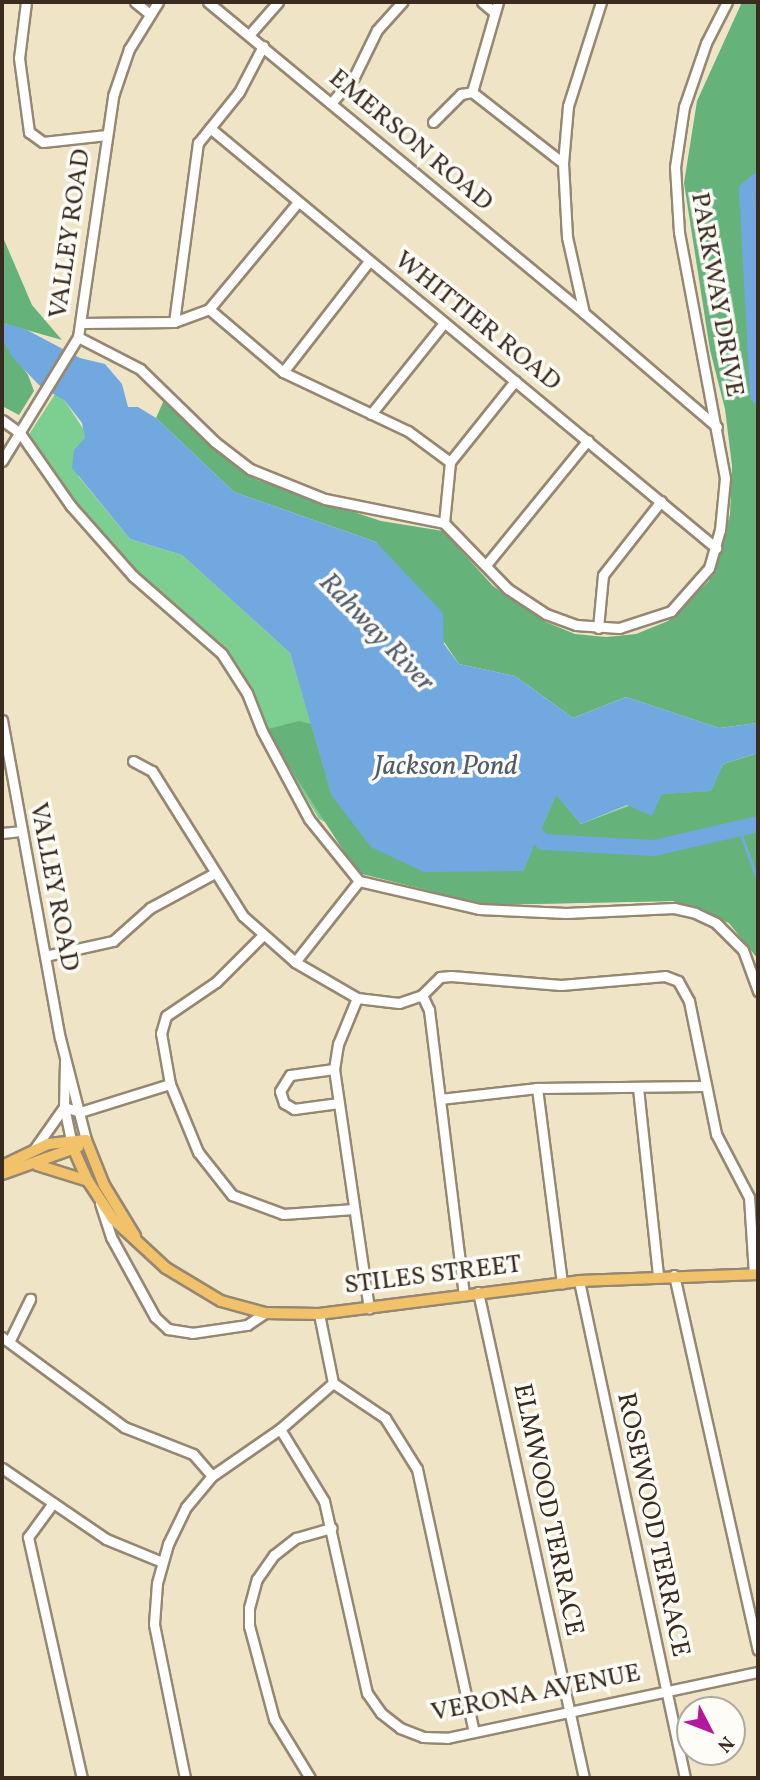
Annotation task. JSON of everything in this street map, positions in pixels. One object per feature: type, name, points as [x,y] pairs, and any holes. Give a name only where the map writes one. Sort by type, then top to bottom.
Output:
[{"type":"main road","name":"STILES STREET","points":[[86,1140],[104,1185],[135,1238]]},
{"type":"main road","points":[[2,1174],[86,1140]]},
{"type":"main road","name":"STILES STREET","points":[[72,1145],[98,1198],[135,1238],[195,1288],[265,1313],[319,1314],[579,1281],[674,1275],[756,1274]]},
{"type":"main road","points":[[2,1166],[33,1150],[72,1145]]},
{"type":"main road","points":[[31,1164],[88,1181]]},
{"type":"street","points":[[26,2],[18,36],[29,132],[43,142],[107,135]]},
{"type":"street","points":[[135,2],[150,13]]},
{"type":"street","name":"VALLEY ROAD","points":[[2,461],[76,341],[81,323],[107,135],[120,72],[158,2]]},
{"type":"street","name":"EMERSON ROAD","points":[[208,2],[332,102],[717,427]]},
{"type":"street","points":[[249,35],[278,2]]},
{"type":"street","points":[[332,102],[354,77],[377,30],[402,2]]},
{"type":"street","points":[[482,2],[494,12]]},
{"type":"street","points":[[472,92],[498,2]]},
{"type":"street","points":[[584,313],[567,237],[563,163],[568,106],[601,2]]},
{"type":"street","name":"PARKWAY DRIVE","points":[[444,523],[508,589],[533,607],[559,619],[598,628],[638,624],[671,611],[697,586],[716,548],[725,478],[679,232],[675,167],[684,107],[706,43],[727,2]]},
{"type":"street","points":[[174,323],[195,153],[210,128],[248,78],[264,46]]},
{"type":"street","points":[[433,122],[461,94],[472,92],[563,163]]},
{"type":"street","name":"WHITTIER ROAD","points":[[210,128],[716,548]]},
{"type":"street","points":[[81,323],[174,323],[209,309],[299,202]]},
{"type":"street","points":[[283,372],[369,261]]},
{"type":"street","points":[[209,309],[283,372],[417,436],[450,462]]},
{"type":"street","points":[[370,414],[444,323]]},
{"type":"street","points":[[76,341],[140,369],[215,442],[250,469],[325,499],[444,523],[450,462],[515,381]]},
{"type":"street","points":[[2,420],[20,433],[71,506],[133,576],[222,654],[247,693],[309,819],[359,881],[479,909],[566,914],[674,908],[695,912],[716,923],[743,950],[758,991]]},
{"type":"street","points":[[486,565],[587,440]]},
{"type":"street","points":[[598,628],[603,575],[660,501]]},
{"type":"street","name":"VALLEY ROAD","points":[[2,720],[20,831],[65,1061],[86,1140]]},
{"type":"street","points":[[134,761],[152,771],[213,874],[262,936],[295,962],[358,998],[399,1003],[422,995],[440,977],[451,976],[561,985],[671,978],[682,986],[689,1001],[704,1086],[716,1134],[749,1197],[756,1274]]},
{"type":"street","points":[[2,833],[20,831]]},
{"type":"street","points":[[45,956],[113,941],[150,908],[213,874]]},
{"type":"street","points":[[295,962],[359,881]]},
{"type":"street","points":[[262,936],[216,982],[166,1016],[161,1033],[170,1084],[198,1152],[232,1195],[283,1214],[354,1209]]},
{"type":"street","points":[[422,995],[429,1010],[464,1294]]},
{"type":"street","points":[[358,998],[338,1044],[334,1069],[369,1308]]},
{"type":"street","name":"VALLEY ROAD","points":[[65,1061],[64,1107],[72,1145]]},
{"type":"street","points":[[334,1069],[290,1075],[281,1091],[284,1102],[295,1109],[339,1103]]},
{"type":"street","points":[[33,1150],[64,1107],[80,1112],[170,1084]]},
{"type":"street","points":[[440,1099],[537,1088],[704,1086]]},
{"type":"street","points":[[537,1088],[562,1283]]},
{"type":"street","points":[[638,1088],[658,1276]]},
{"type":"street","points":[[98,1198],[111,1237],[155,1317],[168,1329],[192,1333],[247,1325],[265,1313]]},
{"type":"street","points":[[674,1275],[758,1650]]},
{"type":"street","name":"ROSEWOOD TERRACE","points":[[579,1281],[685,1778]]},
{"type":"street","name":"ELMWOOD TERRACE","points":[[478,1292],[584,1778]]},
{"type":"street","points":[[30,1299],[6,1338],[124,1427],[184,1448],[212,1476]]},
{"type":"street","points":[[319,1314],[333,1383],[385,1418],[417,1469],[474,1732]]},
{"type":"street","points":[[185,1778],[155,1635],[154,1603],[162,1562],[186,1507],[212,1476],[280,1429],[333,1383]]},
{"type":"street","name":"VERONA AVENUE","points":[[280,1429],[313,1479],[332,1528],[361,1673],[376,1707],[393,1724],[415,1735],[439,1739],[758,1672]]},
{"type":"street","points":[[2,1468],[106,1539],[162,1562]]},
{"type":"street","points":[[53,1503],[29,1537],[82,1778]]},
{"type":"street","points":[[310,1778],[290,1753],[274,1719],[249,1626],[249,1608],[257,1579],[274,1555],[296,1538],[332,1528]]},
{"type":"green space","points":[[742,2],[758,2],[758,723],[719,728],[626,697],[573,718],[515,676],[459,664],[376,542],[234,492],[156,418],[164,400],[237,468],[257,480],[381,521],[443,531],[493,586],[546,622],[575,634],[606,637],[636,634],[668,621],[709,581],[730,515],[732,466],[725,409],[710,350],[684,183],[697,101]]},
{"type":"green space","points":[[2,235],[32,305],[62,340],[2,323]]},
{"type":"green space","points":[[2,339],[28,375],[34,391],[19,415],[2,406]]},
{"type":"green space","points":[[55,394],[65,401],[86,433],[78,476],[130,539],[182,555],[290,653],[333,796],[581,824],[758,753],[758,959],[729,923],[673,901],[486,905],[319,819],[269,736],[246,683],[220,644],[104,544],[26,439]]},
{"type":"green space","points":[[299,721],[311,724],[332,796],[523,871],[556,794],[581,824],[662,794],[711,791],[723,764],[758,753],[758,959],[729,923],[673,901],[486,905],[358,873],[269,736],[268,729]]},
{"type":"water","name":"Jackson Pond","points":[[2,323],[25,329],[80,358],[105,364],[122,384],[128,407],[138,407],[156,418],[234,492],[376,542],[443,613],[444,644],[459,664],[515,676],[573,718],[626,697],[719,728],[758,723],[758,753],[723,764],[711,791],[662,794],[652,816],[627,805],[581,824],[556,795],[523,871],[424,872],[371,847],[332,796],[290,653],[182,555],[130,539],[72,468],[74,450],[85,438],[82,423],[65,401],[39,385],[13,358],[2,339]]},
{"type":"waterway","name":"Rahway River","points":[[758,181],[747,190],[758,396]]},
{"type":"waterway","name":"Rahway River","points":[[524,822],[543,842],[654,848],[758,824]]},
{"type":"waterway","points":[[739,828],[758,880]]}]
